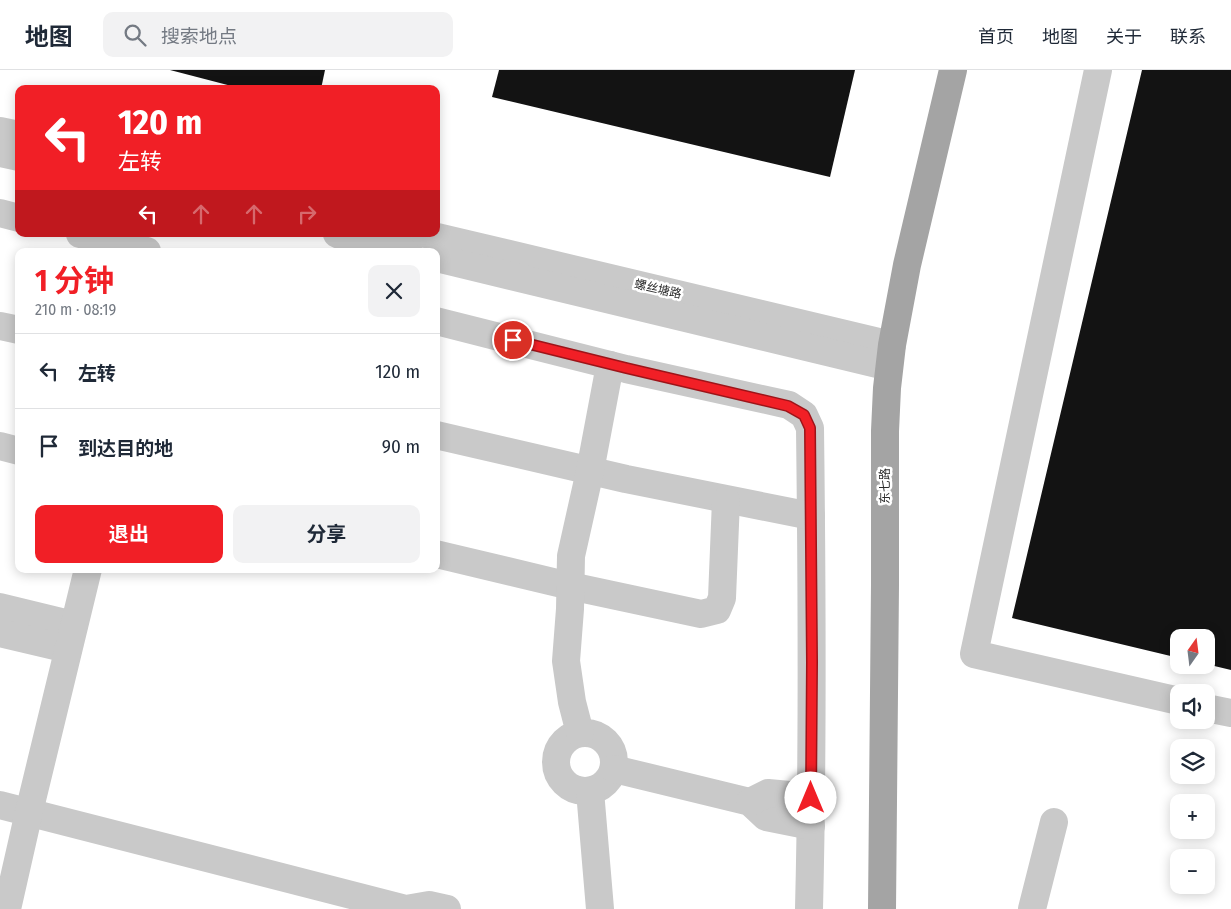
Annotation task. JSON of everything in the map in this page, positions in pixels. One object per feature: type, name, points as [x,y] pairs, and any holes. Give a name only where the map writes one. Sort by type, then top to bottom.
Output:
[{"type":"main road","name":"东七路","points":[[882,909],[885,431],[887,388],[881,354],[888,260],[934,70]]},
{"type":"main road","name":"东七路","points":[[863,909],[867,431],[881,354],[906,264],[953,70]]},
{"type":"street","points":[[1098,70],[974,654],[1170,699]]},
{"type":"street","points":[[0,131],[15,134]]},
{"type":"street","points":[[0,153],[15,156]]},
{"type":"street","points":[[0,213],[15,217]]},
{"type":"street","points":[[92,237],[135,248]]},
{"type":"street","points":[[350,237],[396,248]]},
{"type":"street","name":"螺丝塘路","points":[[436,237],[881,354]]},
{"type":"street","name":"螺丝塘路","points":[[440,259],[881,354]]},
{"type":"street","points":[[440,322],[788,406],[804,415],[810,428],[811,516],[812,671],[809,909]]},
{"type":"street","points":[[0,326],[15,329]]},
{"type":"street","points":[[580,733],[572,702],[566,661],[571,556],[590,470],[610,364]]},
{"type":"street","points":[[440,436],[626,479],[811,516]]},
{"type":"street","points":[[0,446],[15,450]]},
{"type":"street","points":[[440,555],[570,586],[701,614],[717,610],[722,598],[726,500]]},
{"type":"street","points":[[7,909],[87,573]]},
{"type":"street","points":[[0,607],[71,637]]},
{"type":"street","points":[[0,633],[71,637]]},
{"type":"street","points":[[1215,710],[1231,713]]},
{"type":"street","points":[[580,733],[591,733],[600,736],[608,743],[615,760],[614,769],[608,782],[600,788],[580,791],[570,788],[562,781],[557,772],[555,762],[557,752],[562,743],[571,736],[580,733]]},
{"type":"street","points":[[614,769],[750,802],[766,817],[811,826]]},
{"type":"street","points":[[590,791],[600,909]]},
{"type":"street","points":[[750,802],[768,793],[811,798]]},
{"type":"street","points":[[0,805],[406,909],[429,906],[447,909]]},
{"type":"street","points":[[1032,909],[1054,822]]},
{"type":"building","points":[[170,70],[325,70],[322,85],[228,85]]},
{"type":"building","points":[[499,70],[855,70],[830,177],[492,97]]},
{"type":"building","points":[[1142,70],[1231,70],[1231,670],[1215,666],[1215,629],[1170,629],[1170,656],[1012,618]]},
{"type":"route","points":[[513,340],[788,406],[804,415],[810,428],[811,798]]}]
